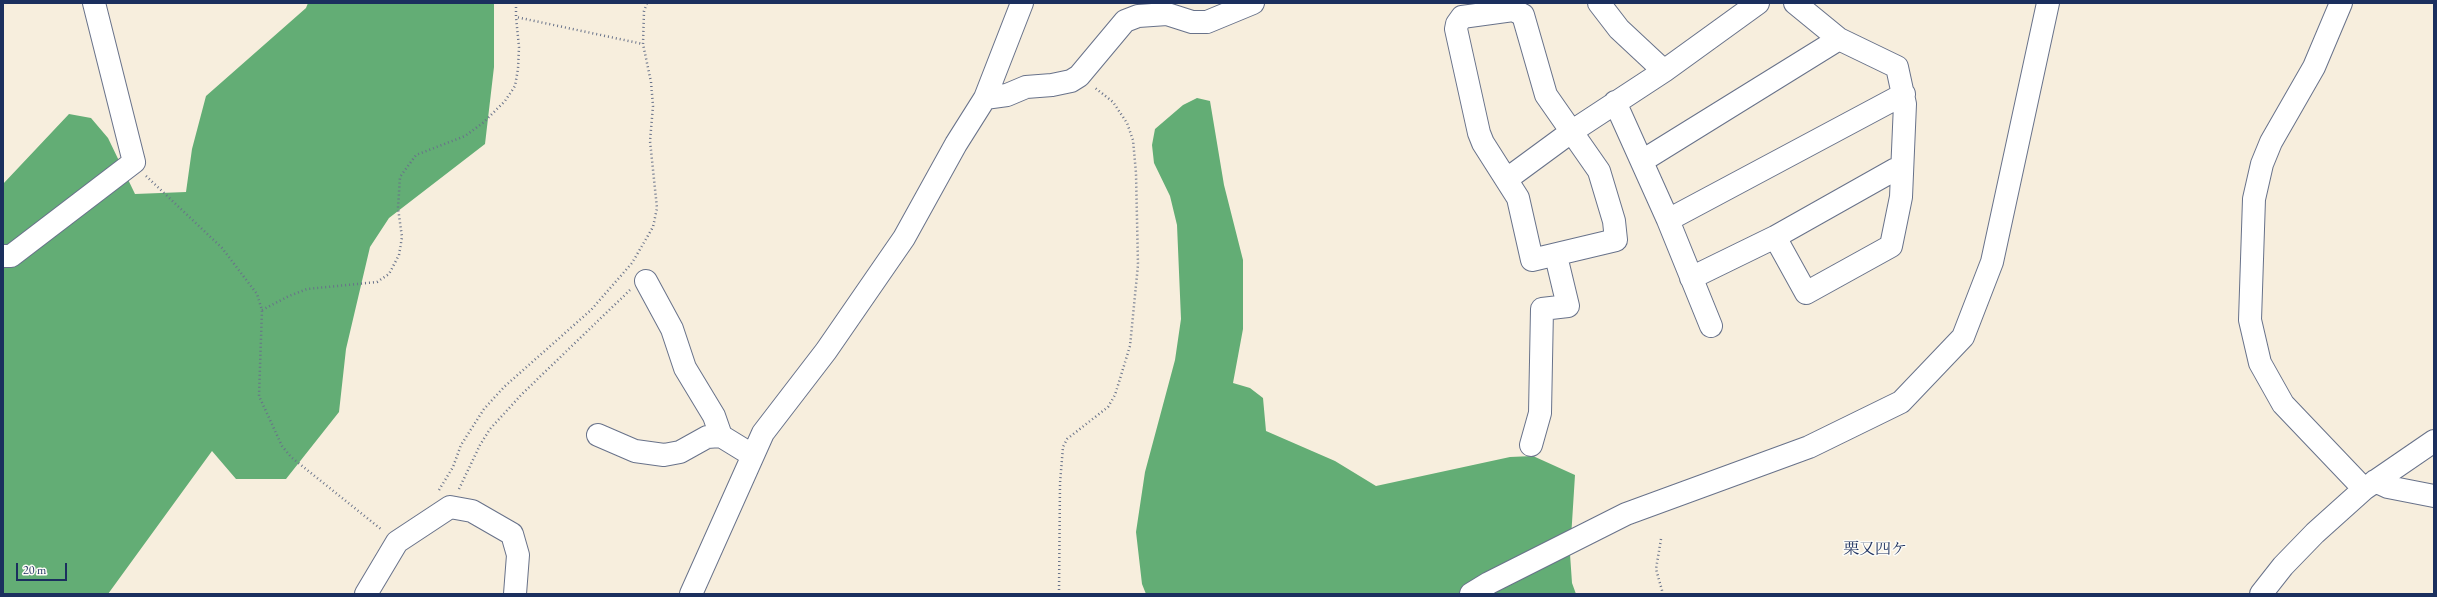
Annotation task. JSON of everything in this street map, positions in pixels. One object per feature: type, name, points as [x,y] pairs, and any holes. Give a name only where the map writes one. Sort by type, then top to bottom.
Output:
[{"type":"street","points":[[3,256],[11,256],[134,162],[94,3]]},
{"type":"street","points":[[691,594],[752,455],[774,417],[826,351],[904,238],[956,144],[985,98],[1022,3]]},
{"type":"street","points":[[985,98],[1007,96],[1026,87],[1062,84],[1079,76],[1121,25],[1138,16],[1168,14],[1192,22],[1207,22],[1253,3]]},
{"type":"street","points":[[1599,3],[1620,29],[1664,72]]},
{"type":"street","points":[[1507,179],[1615,102],[1664,72],[1758,3]]},
{"type":"street","points":[[1775,237],[1806,293],[1891,246],[1901,197],[1904,94],[1897,67],[1839,39],[1795,3]]},
{"type":"street","points":[[1471,594],[1489,583],[1626,514],[1808,447],[1901,402],[1963,337],[1992,262],[2048,3]]},
{"type":"street","points":[[2341,3],[2314,67],[2271,142],[2262,164],[2254,199],[2250,320],[2260,363],[2283,404],[2370,485],[2434,496]]},
{"type":"street","points":[[1513,10],[1523,15],[1546,95],[1571,132],[1599,171],[1614,221],[1616,240],[1556,256],[1532,260],[1522,211],[1507,179],[1482,143],[1479,133],[1456,29],[1456,24],[1462,17],[1513,10]]},
{"type":"street","points":[[1642,160],[1839,39]]},
{"type":"street","points":[[1668,220],[1904,94]]},
{"type":"street","points":[[1615,102],[1668,220],[1711,326]]},
{"type":"street","points":[[1691,278],[1775,237],[1894,170],[1902,168]]},
{"type":"street","points":[[1531,445],[1540,414],[1542,309],[1568,306],[1556,256]]},
{"type":"street","points":[[646,281],[672,330],[685,368],[711,410],[721,436]]},
{"type":"street","points":[[598,435],[635,451],[664,456],[680,452],[706,437],[721,436],[752,455]]},
{"type":"street","points":[[2261,594],[2283,566],[2315,533],[2370,485],[2434,441]]},
{"type":"street","points":[[366,594],[397,542],[442,501],[472,511],[512,534],[518,555],[515,594]]},
{"type":"path","points":[[262,310],[289,296],[307,289],[377,282],[389,274],[399,255],[402,237],[398,208],[400,177],[416,155],[465,136],[484,122],[505,101],[514,86],[518,69],[519,47],[516,3]]},
{"type":"path","points":[[442,501],[444,484],[454,467],[461,445],[484,409],[504,387],[592,310],[632,263],[653,227],[657,208],[650,141],[653,106],[651,82],[643,44],[644,11],[647,3]]},
{"type":"path","points":[[516,16],[643,44]]},
{"type":"path","points":[[1060,594],[1060,483],[1063,447],[1067,439],[1108,406],[1115,395],[1130,346],[1138,265],[1136,173],[1133,140],[1127,123],[1113,102],[1079,76]]},
{"type":"path","points":[[134,162],[164,194],[222,248],[250,282],[262,310],[262,355],[258,392],[280,441],[291,457],[385,532],[381,537]]},
{"type":"path","points":[[442,501],[471,466],[480,445],[490,429],[522,394],[574,342],[642,279],[646,281]]},
{"type":"path","points":[[1661,539],[1656,569],[1663,594]]},
{"type":"green space","points":[[308,3],[494,3],[494,67],[485,144],[389,218],[370,247],[346,349],[339,412],[286,479],[236,479],[212,451],[108,594],[3,594],[3,184],[69,114],[91,118],[108,138],[135,194],[186,192],[192,149],[206,96],[306,8]]},
{"type":"green space","points":[[1197,98],[1210,101],[1224,185],[1243,260],[1243,329],[1233,383],[1250,388],[1263,398],[1266,431],[1335,461],[1376,486],[1510,457],[1533,456],[1575,475],[1570,554],[1572,583],[1576,594],[1146,594],[1142,584],[1136,532],[1145,472],[1175,360],[1181,319],[1177,225],[1170,196],[1154,163],[1152,145],[1155,129],[1183,105]]},
{"type":"district","name":"栗又四ケ","points":[[1875,550]]}]
